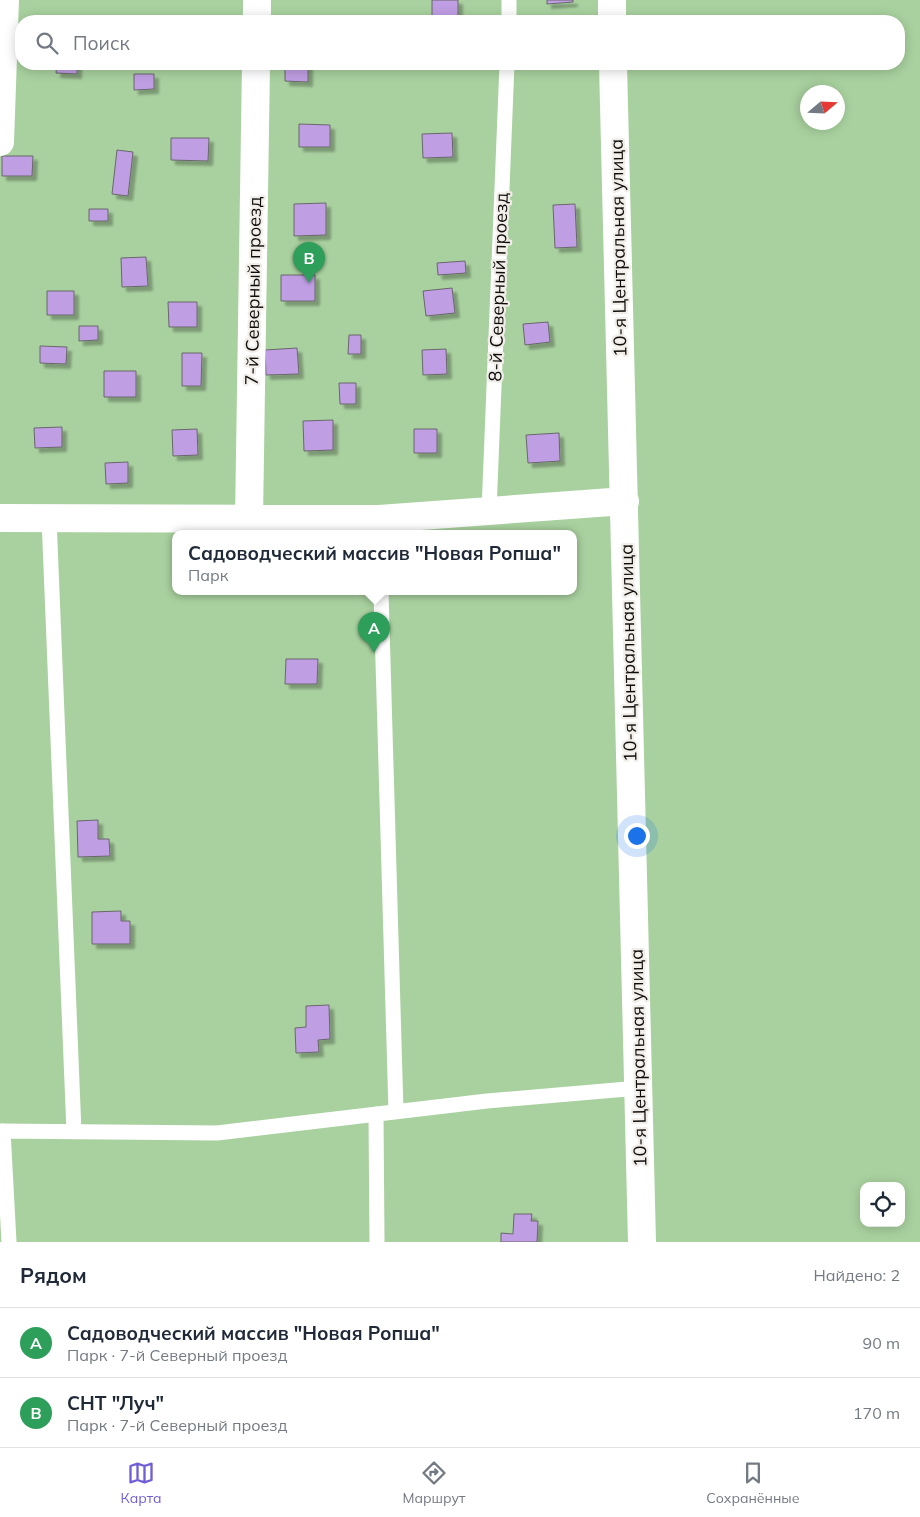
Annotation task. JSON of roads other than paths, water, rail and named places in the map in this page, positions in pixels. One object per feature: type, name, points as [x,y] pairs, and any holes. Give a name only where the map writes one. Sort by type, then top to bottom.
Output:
[{"type":"street","points":[[0,142],[5,0]]},
{"type":"street","points":[[257,0],[257,15]]},
{"type":"street","points":[[612,0],[612,15]]},
{"type":"street","name":"7-й Северный проезд","points":[[249,519],[256,70]]},
{"type":"street","name":"10-я Центральная улица","points":[[613,70],[642,1242]]},
{"type":"street","points":[[0,518],[249,519],[379,526],[490,511],[625,501]]},
{"type":"lane","points":[[509,15],[510,0]]},
{"type":"lane","name":"8-й Северный проезд","points":[[490,511],[507,70]]},
{"type":"lane","points":[[50,518],[74,1132]]},
{"type":"lane","points":[[381,595],[396,1112]]},
{"type":"lane","points":[[9,1242],[2,1131],[217,1133],[487,1101],[639,1088]]},
{"type":"lane","points":[[376,1114],[377,1242]]},
{"type":"place","name":"СНТ \"Луч\"","points":[[309,283]]},
{"type":"place","name":"Садоводческий массив \"Новая Ропша\"","points":[[374,653]]}]
